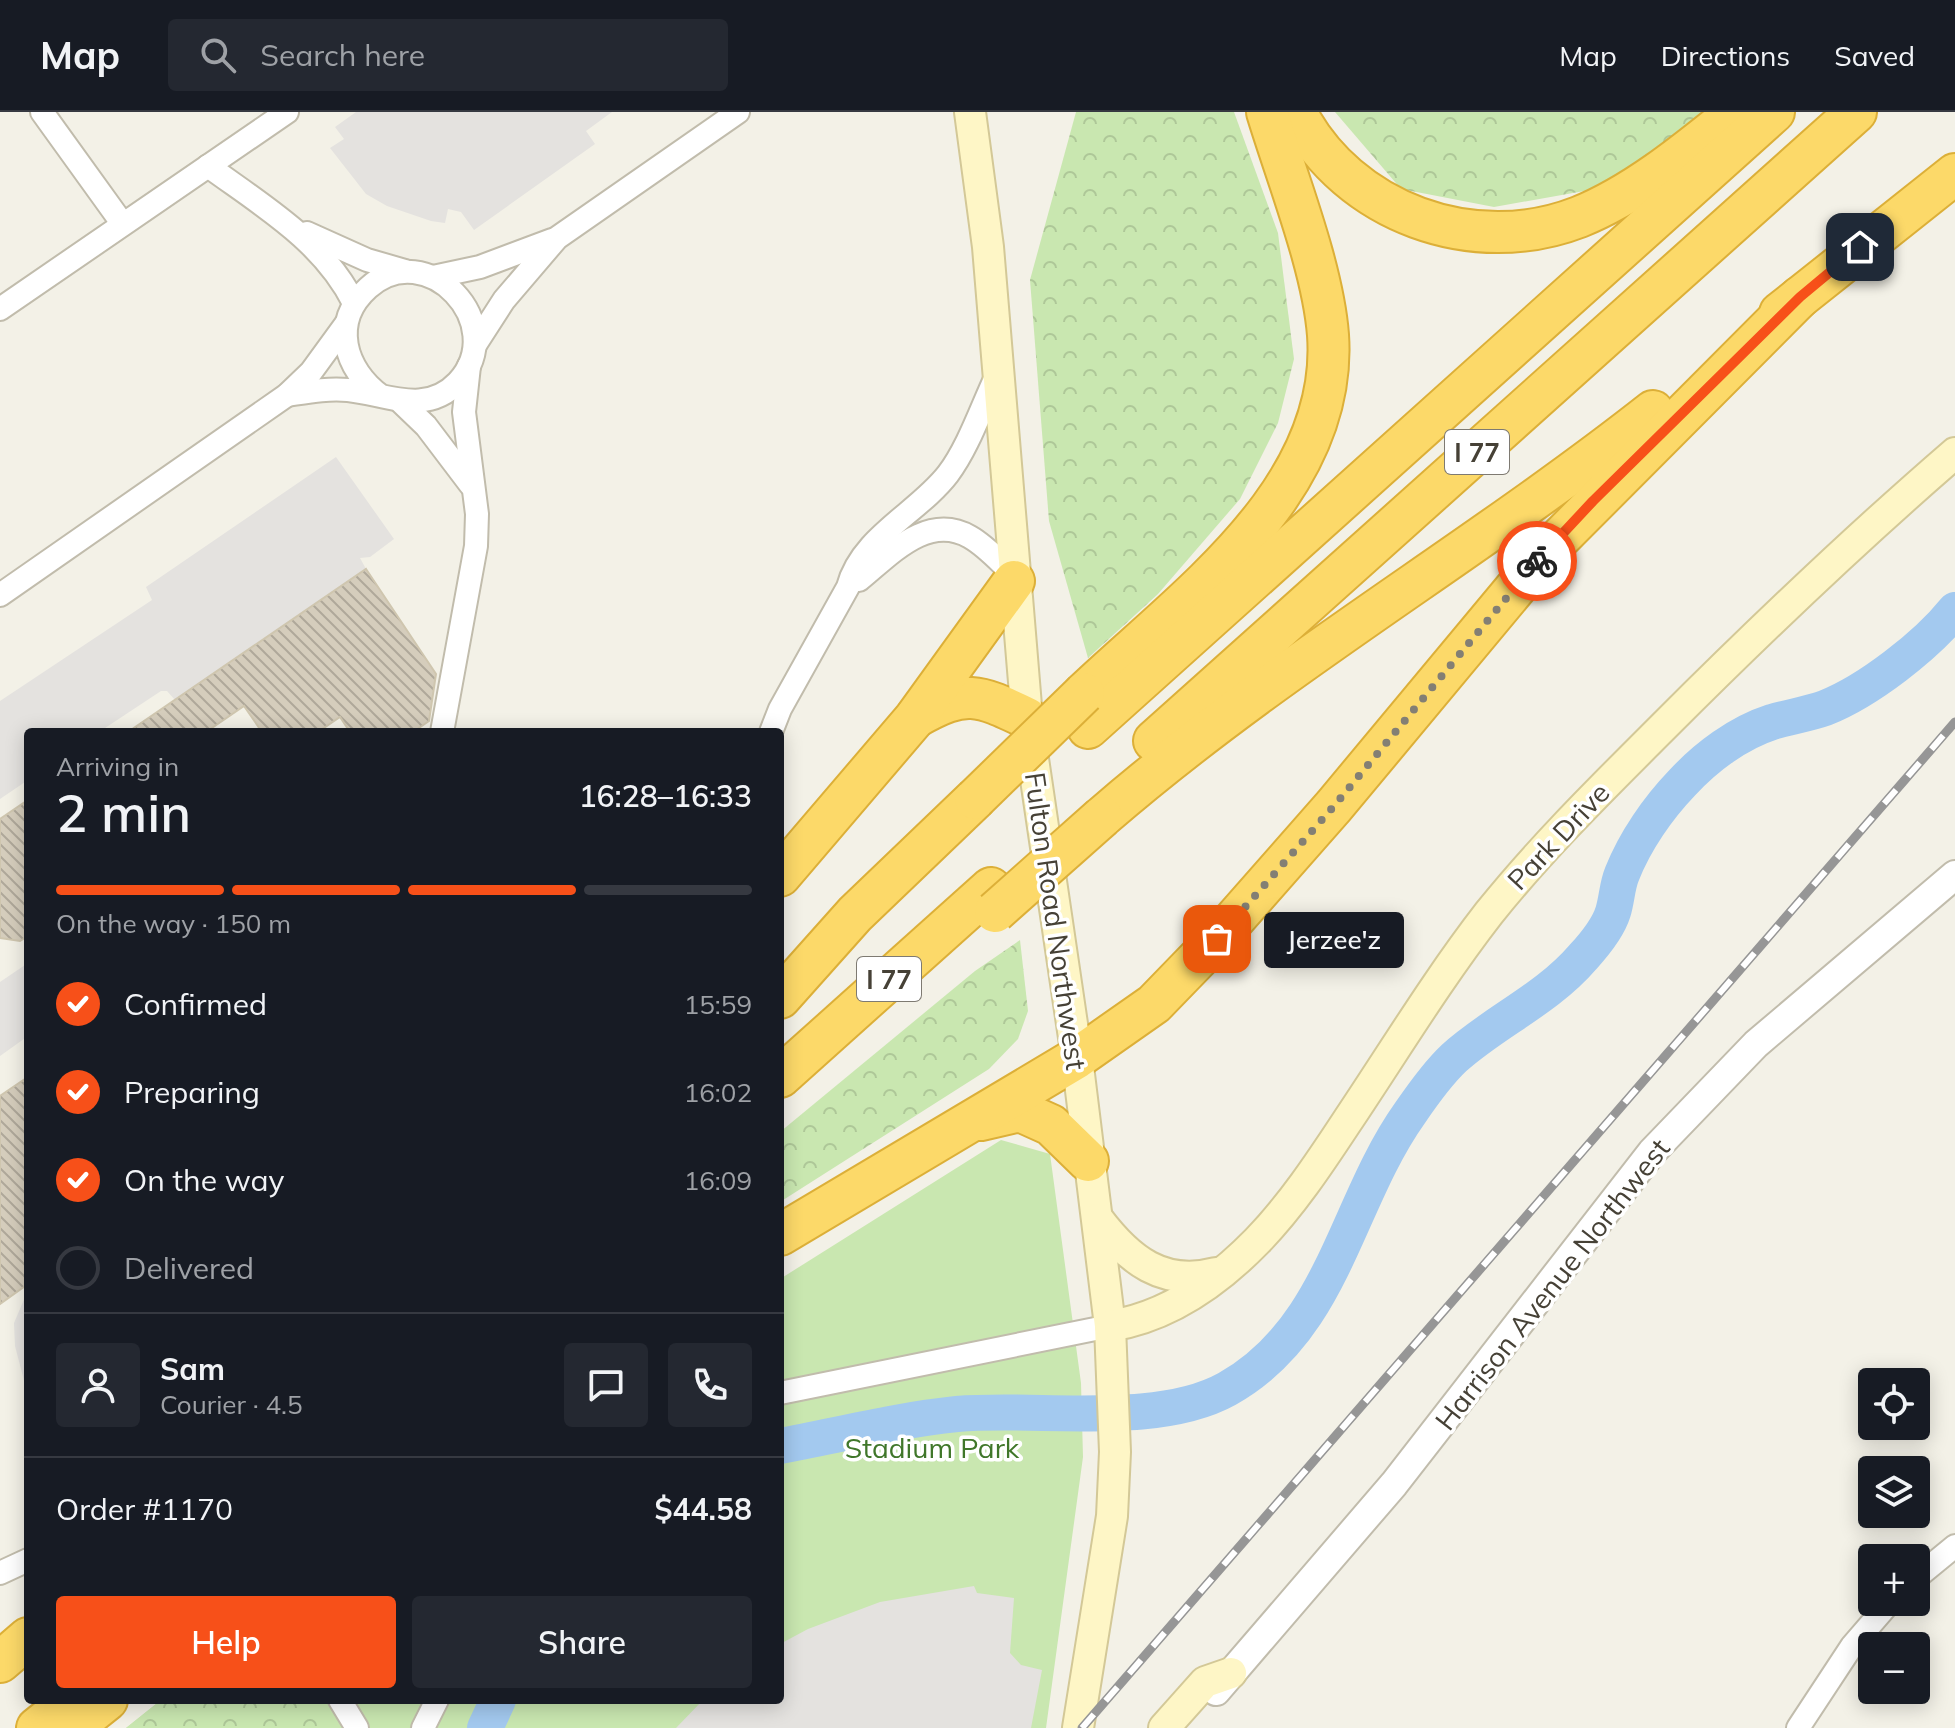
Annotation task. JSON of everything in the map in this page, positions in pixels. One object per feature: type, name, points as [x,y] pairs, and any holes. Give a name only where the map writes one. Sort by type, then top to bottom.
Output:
[{"type":"highway","points":[[1086,710],[1264,517],[1298,468],[1321,411],[1328,379],[1325,314],[1267,112]]},
{"type":"highway","points":[[1296,112],[1314,143],[1334,165],[1381,202],[1437,225],[1467,231],[1511,232],[1553,225],[1593,211],[1677,157],[1736,112]]},
{"type":"highway","name":"I 77","points":[[784,996],[1086,710],[1774,112]]},
{"type":"highway","name":"I 77","points":[[784,1073],[993,900],[1100,805],[1856,112]]},
{"type":"highway","points":[[1100,805],[1574,473],[1955,174]]},
{"type":"highway","points":[[784,1233],[1077,1058],[1154,1004],[1217,939],[1363,772],[1543,555],[1800,297]]},
{"type":"highway","points":[[784,871],[915,718],[1014,578]]},
{"type":"highway","points":[[915,718],[950,698],[977,697],[1027,718]]},
{"type":"highway","points":[[970,1123],[1020,1111],[1051,1125],[1088,1161]]},
{"type":"highway","points":[[0,1662],[24,1641]]},
{"type":"highway","points":[[0,1687],[24,1668]]},
{"type":"highway","points":[[37,1728],[67,1704]]},
{"type":"highway","points":[[72,1728],[102,1704]]},
{"type":"main road","name":"Fulton Road Northwest","points":[[970,112],[984,205],[1027,718],[1077,1058],[1110,1338],[1115,1452],[1110,1534],[1078,1728]]},
{"type":"main road","name":"Park Drive","points":[[1110,1338],[1156,1314],[1222,1272],[1286,1208],[1434,991],[1513,884],[1579,811],[1816,575],[1955,453]]},
{"type":"main road","points":[[1098,1219],[1126,1251],[1144,1266],[1163,1275],[1197,1278],[1222,1272]]},
{"type":"main road","points":[[1164,1728],[1205,1682],[1231,1673]]},
{"type":"street","points":[[42,112],[122,223]]},
{"type":"street","points":[[0,309],[287,112]]},
{"type":"street","points":[[0,595],[287,395],[311,372],[369,286],[389,276],[480,267],[557,238],[738,112]]},
{"type":"street","points":[[208,166],[291,226],[333,266],[350,314],[345,347],[352,368],[364,384],[391,399],[426,426],[471,485]]},
{"type":"street","points":[[291,226],[367,260],[422,274],[452,288],[467,305],[474,325],[464,412],[477,514],[476,546],[443,728]]},
{"type":"street","points":[[287,395],[346,390],[422,402],[441,395],[457,382],[504,300],[557,238]]},
{"type":"street","points":[[773,728],[780,709],[848,587],[852,570],[936,487],[958,459],[997,375]]},
{"type":"street","points":[[913,508],[929,531]]},
{"type":"street","points":[[848,587],[893,550],[929,531],[950,530],[972,538],[1014,578]]},
{"type":"street","name":"Harrison Avenue Northwest","points":[[1184,1728],[1404,1472],[1567,1257],[1652,1152],[1756,1044],[1955,875]]},
{"type":"street","points":[[784,1392],[1076,1330],[1110,1338]]},
{"type":"street","points":[[1930,1567],[1955,1546]]},
{"type":"street","points":[[1798,1728],[1852,1646],[1878,1616]]},
{"type":"street","points":[[342,1704],[357,1728]]},
{"type":"street","points":[[423,1728],[435,1704]]},
{"type":"green space","points":[[1076,112],[1234,112],[1278,233],[1294,359],[1278,423],[1240,499],[1158,594],[1088,658],[1049,521],[1030,280]]},
{"type":"green space","points":[[1335,112],[1714,112],[1601,188],[1494,207],[1401,189]]},
{"type":"green space","points":[[1020,940],[1028,1011],[1018,1039],[989,1069],[784,1199],[784,1129],[975,971]]},
{"type":"green space","name":"Stadium Park","points":[[1001,1140],[1050,1154],[1081,1383],[1083,1457],[1046,1728],[126,1728],[156,1704],[784,1704],[784,1276]]},
{"type":"green space","points":[[156,1704],[317,1704],[332,1728],[126,1728]]},
{"type":"shaded area","points":[[356,112],[612,112],[586,131],[595,144],[474,230],[461,212],[448,209],[445,223],[431,221],[387,206],[366,194],[330,148],[344,139],[335,127]]},
{"type":"shaded area","points":[[336,457],[394,539],[370,557],[360,558],[366,569],[175,700],[167,691],[161,691],[105,728],[24,728],[24,783],[0,799],[0,701],[152,600],[146,587]]},
{"type":"shaded area","points":[[24,966],[24,1039],[0,1056],[0,982]]},
{"type":"shaded area","points":[[24,1299],[24,1381],[15,1346],[14,1323]]},
{"type":"shaded area","points":[[974,1586],[977,1593],[1014,1598],[1010,1653],[1021,1665],[1042,1670],[1031,1728],[676,1728],[699,1704],[784,1704],[784,1642],[808,1629],[880,1602]]},
{"type":"building","points":[[366,569],[436,674],[429,721],[419,728],[347,728],[340,717],[324,728],[259,728],[244,706],[212,728],[134,728]]},
{"type":"building","points":[[24,803],[24,938],[20,941],[0,938],[0,819]]},
{"type":"building","points":[[24,1080],[24,1287],[0,1304],[0,1096]]},
{"type":"waterway","points":[[784,1445],[957,1414],[1096,1414],[1167,1408],[1199,1401],[1227,1389],[1263,1364],[1292,1333],[1315,1299],[1388,1149],[1420,1099],[1454,1058],[1553,986],[1592,947],[1611,918],[1620,879],[1633,849],[1682,783],[1701,764],[1735,739],[1772,722],[1825,708],[1859,691],[1912,652],[1955,610]]},
{"type":"waterway","points":[[485,1728],[496,1704]]},
{"type":"railway","points":[[1082,1728],[1955,722]]},
{"type":"way so far","points":[[1217,939],[1392,738],[1537,561]]},
{"type":"place","name":"Jerzee'z","points":[[1217,939]]},
{"type":"route","points":[[1537,561],[1593,501],[1800,297],[1860,247]]}]
